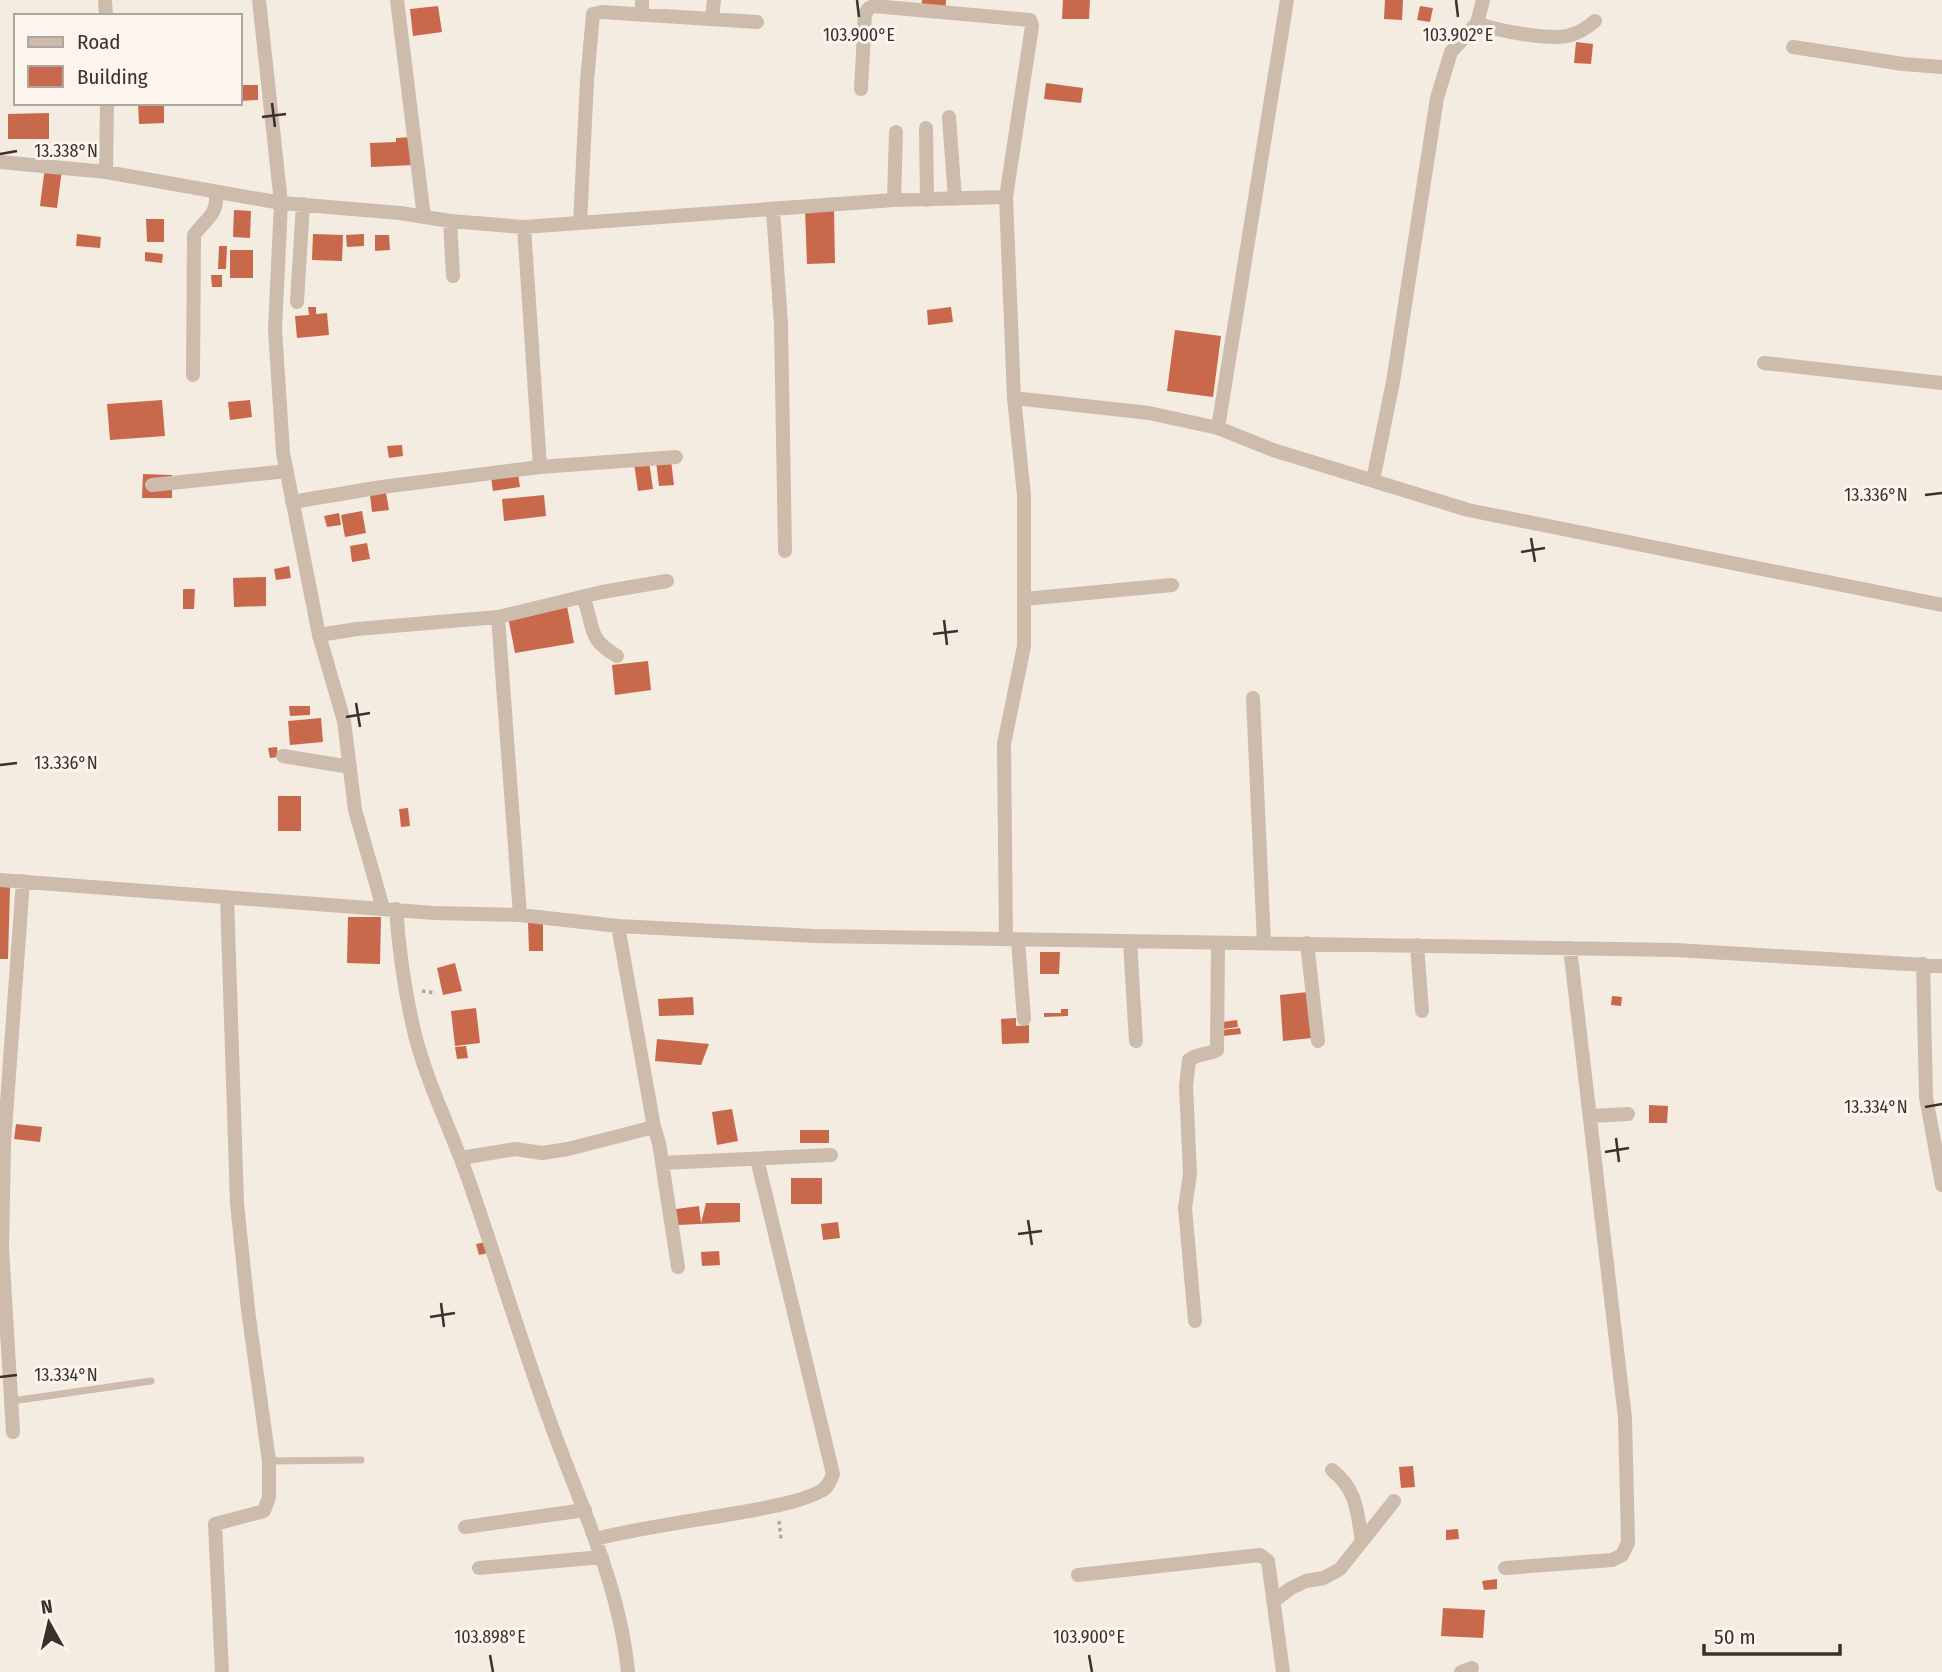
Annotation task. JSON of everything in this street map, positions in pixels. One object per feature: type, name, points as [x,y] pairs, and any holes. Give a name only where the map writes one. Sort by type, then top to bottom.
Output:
[{"type":"street","points":[[259,0],[281,203],[275,329],[283,453],[319,635],[344,721],[355,810],[398,942],[415,1036],[461,1158],[533,1378],[602,1556],[615,1597],[628,1672]]},
{"type":"street","points":[[397,0],[424,216]]},
{"type":"street","points":[[712,19],[714,0]]},
{"type":"street","points":[[1217,428],[1287,0]]},
{"type":"street","points":[[1373,480],[1395,368],[1437,98],[1451,52],[1477,23],[1483,0]]},
{"type":"street","points":[[861,89],[865,14],[874,5],[1030,20],[1032,26],[1006,197],[1014,398],[1024,495],[1024,646],[1004,744],[1012,939],[1024,1019]]},
{"type":"street","points":[[579,223],[593,14],[642,7],[712,19],[757,22]]},
{"type":"street","points":[[1477,23],[1505,31],[1568,36],[1584,30],[1595,21]]},
{"type":"street","points":[[1793,47],[1903,64],[1942,67]]},
{"type":"street","points":[[106,172],[107,105]]},
{"type":"street","points":[[948,117],[955,199]]},
{"type":"street","points":[[926,128],[927,200]]},
{"type":"street","points":[[894,200],[895,132]]},
{"type":"street","points":[[0,162],[106,172],[281,203],[524,227],[894,200],[1006,197]]},
{"type":"street","points":[[192,375],[194,235],[202,224],[211,218],[217,207],[216,192]]},
{"type":"street","points":[[297,302],[303,204]]},
{"type":"street","points":[[773,210],[781,324],[785,551]]},
{"type":"street","points":[[450,221],[453,276]]},
{"type":"street","points":[[524,227],[540,467]]},
{"type":"street","points":[[1764,363],[1942,383]]},
{"type":"street","points":[[1014,398],[1149,413],[1217,428],[1273,450],[1468,510],[1942,605]]},
{"type":"street","points":[[292,502],[540,467],[676,457]]},
{"type":"street","points":[[152,485],[287,471]]},
{"type":"street","points":[[319,635],[498,617],[667,580]]},
{"type":"street","points":[[1024,599],[1172,585]]},
{"type":"street","points":[[583,597],[593,634],[600,646],[617,656]]},
{"type":"street","points":[[498,617],[520,915]]},
{"type":"street","points":[[1253,698],[1264,943]]},
{"type":"street","points":[[283,756],[350,767]]},
{"type":"street","points":[[0,880],[389,909],[520,915],[618,926],[814,936],[1676,950],[1942,967]]},
{"type":"street","points":[[13,1432],[12,1401],[4,1347],[2,1248],[4,1144],[23,881]]},
{"type":"street","points":[[222,1672],[215,1524],[264,1511],[269,1497],[269,1461],[248,1310],[237,1203],[227,897]]},
{"type":"street","points":[[618,926],[653,1127],[659,1143],[678,1267]]},
{"type":"street","points":[[1130,942],[1136,1041]]},
{"type":"street","points":[[1307,943],[1318,1041]]},
{"type":"street","points":[[1195,1321],[1185,1208],[1190,1165],[1187,1071],[1189,1060],[1197,1054],[1210,1054],[1217,1050],[1217,944]]},
{"type":"street","points":[[1417,945],[1422,1011]]},
{"type":"street","points":[[1505,1568],[1612,1560],[1622,1555],[1628,1543],[1625,1418],[1570,948]]},
{"type":"street","points":[[1923,964],[1926,1097],[1942,1185]]},
{"type":"street","points":[[1590,1116],[1628,1114]]},
{"type":"street","points":[[461,1158],[515,1149],[542,1153],[555,1151],[653,1127]]},
{"type":"street","points":[[662,1163],[831,1155]]},
{"type":"street","points":[[595,1539],[646,1527],[777,1505],[823,1491],[830,1484],[833,1474],[757,1159]]},
{"type":"street","points":[[1332,1470],[1351,1489],[1362,1541]]},
{"type":"street","points":[[1275,1601],[1291,1588],[1306,1581],[1324,1578],[1340,1569],[1394,1501]]},
{"type":"street","points":[[465,1527],[584,1510]]},
{"type":"street","points":[[1078,1575],[1255,1554],[1268,1560],[1283,1672]]},
{"type":"street","points":[[478,1568],[602,1556]]},
{"type":"lane","points":[[12,1401],[151,1381]]},
{"type":"lane","points":[[269,1461],[361,1460]]},
{"type":"building","points":[[922,0],[946,0],[945,14],[921,12]]},
{"type":"building","points":[[1063,0],[1090,0],[1089,19],[1062,19]]},
{"type":"building","points":[[1385,0],[1403,0],[1402,20],[1384,19]]},
{"type":"building","points":[[438,6],[442,32],[413,36],[410,9]]},
{"type":"building","points":[[1420,6],[1433,8],[1430,22],[1417,20]]},
{"type":"building","points":[[1576,42],[1593,44],[1591,64],[1574,63]]},
{"type":"building","points":[[1046,83],[1083,88],[1081,103],[1044,99]]},
{"type":"building","points":[[242,85],[258,85],[258,100],[242,101]]},
{"type":"building","points":[[138,105],[164,105],[164,123],[139,124]]},
{"type":"building","points":[[49,113],[49,139],[8,139],[8,114]]},
{"type":"building","points":[[412,137],[413,165],[371,167],[370,143],[396,142],[396,138]]},
{"type":"building","points":[[45,167],[62,169],[57,208],[40,206]]},
{"type":"building","points":[[805,209],[834,209],[835,263],[807,264]]},
{"type":"building","points":[[234,210],[251,211],[250,238],[233,237]]},
{"type":"building","points":[[146,219],[164,219],[164,242],[147,242]]},
{"type":"building","points":[[77,234],[101,237],[100,248],[76,246]]},
{"type":"building","points":[[313,234],[343,235],[342,261],[312,260]]},
{"type":"building","points":[[364,234],[364,246],[347,247],[346,235]]},
{"type":"building","points":[[375,235],[389,235],[390,250],[375,251]]},
{"type":"building","points":[[219,246],[227,246],[226,269],[218,269]]},
{"type":"building","points":[[230,250],[253,250],[253,278],[230,278]]},
{"type":"building","points":[[145,252],[163,254],[162,263],[145,261]]},
{"type":"building","points":[[211,275],[222,275],[222,287],[212,287]]},
{"type":"building","points":[[308,307],[316,307],[316,314],[327,313],[329,335],[297,338],[295,316],[309,315]]},
{"type":"building","points":[[951,307],[953,322],[928,325],[927,310]]},
{"type":"building","points":[[1175,330],[1221,336],[1213,397],[1167,391]]},
{"type":"building","points":[[162,400],[165,436],[110,440],[107,404]]},
{"type":"building","points":[[250,400],[252,417],[230,420],[228,402]]},
{"type":"building","points":[[402,445],[403,456],[389,458],[387,446]]},
{"type":"building","points":[[671,460],[674,485],[659,486],[656,461]]},
{"type":"building","points":[[649,461],[653,489],[638,491],[634,463]]},
{"type":"building","points":[[518,473],[520,487],[493,491],[491,477]]},
{"type":"building","points":[[143,474],[172,475],[172,498],[142,498]]},
{"type":"building","points":[[386,493],[389,510],[372,512],[370,495]]},
{"type":"building","points":[[544,495],[546,516],[504,521],[502,499]]},
{"type":"building","points":[[362,511],[366,533],[345,537],[341,515]]},
{"type":"building","points":[[339,513],[341,525],[327,527],[324,516]]},
{"type":"building","points":[[367,543],[370,559],[352,562],[350,546]]},
{"type":"building","points":[[289,566],[291,578],[276,580],[274,569]]},
{"type":"building","points":[[266,577],[266,606],[234,607],[233,578]]},
{"type":"building","points":[[183,589],[195,589],[194,609],[183,609]]},
{"type":"building","points":[[567,606],[574,643],[515,653],[508,617]]},
{"type":"building","points":[[648,661],[651,690],[615,695],[612,665]]},
{"type":"building","points":[[289,706],[310,706],[310,715],[290,716]]},
{"type":"building","points":[[321,718],[323,742],[290,745],[288,721]]},
{"type":"building","points":[[277,747],[278,757],[270,758],[268,748]]},
{"type":"building","points":[[278,796],[301,796],[301,831],[278,831]]},
{"type":"building","points":[[408,808],[410,826],[401,827],[399,809]]},
{"type":"building","points":[[0,886],[10,887],[8,959],[0,959]]},
{"type":"building","points":[[348,917],[381,917],[380,964],[347,963]]},
{"type":"building","points":[[528,922],[543,922],[543,951],[529,951]]},
{"type":"building","points":[[1040,952],[1060,952],[1059,974],[1040,974]]},
{"type":"building","points":[[455,963],[462,991],[443,995],[437,968]]},
{"type":"building","points":[[1308,992],[1312,1038],[1283,1041],[1280,995]]},
{"type":"building","points":[[1612,996],[1622,997],[1621,1006],[1611,1005]]},
{"type":"building","points":[[693,997],[694,1015],[659,1016],[658,999]]},
{"type":"building","points":[[476,1008],[480,1043],[455,1046],[451,1011]]},
{"type":"building","points":[[1061,1009],[1068,1009],[1068,1016],[1044,1017],[1044,1013],[1061,1013]]},
{"type":"building","points":[[1016,1018],[1016,1026],[1029,1025],[1029,1043],[1002,1044],[1001,1019]]},
{"type":"building","points":[[1237,1020],[1238,1027],[1223,1029],[1222,1022]]},
{"type":"building","points":[[1240,1028],[1241,1034],[1223,1036],[1222,1030]]},
{"type":"building","points":[[657,1039],[709,1044],[701,1065],[655,1061]]},
{"type":"building","points":[[466,1046],[468,1058],[457,1059],[455,1047]]},
{"type":"building","points":[[1649,1105],[1668,1106],[1667,1123],[1649,1123]]},
{"type":"building","points":[[732,1109],[738,1141],[717,1145],[712,1112]]},
{"type":"building","points":[[16,1124],[42,1127],[40,1142],[14,1139]]},
{"type":"building","points":[[800,1130],[829,1130],[829,1143],[800,1143]]},
{"type":"building","points":[[791,1178],[822,1178],[822,1204],[791,1204]]},
{"type":"building","points":[[706,1203],[740,1203],[740,1222],[678,1225],[676,1209],[699,1206],[701,1223]]},
{"type":"building","points":[[838,1222],[840,1238],[823,1240],[821,1224]]},
{"type":"building","points":[[486,1242],[488,1253],[479,1255],[476,1244]]},
{"type":"building","points":[[719,1251],[720,1265],[702,1266],[701,1252]]},
{"type":"building","points":[[1413,1466],[1415,1487],[1401,1488],[1399,1467]]},
{"type":"building","points":[[1458,1529],[1459,1539],[1446,1540],[1446,1530]]},
{"type":"building","points":[[1497,1579],[1497,1589],[1484,1590],[1482,1581]]},
{"type":"building","points":[[1443,1608],[1485,1610],[1483,1638],[1441,1636]]}]
